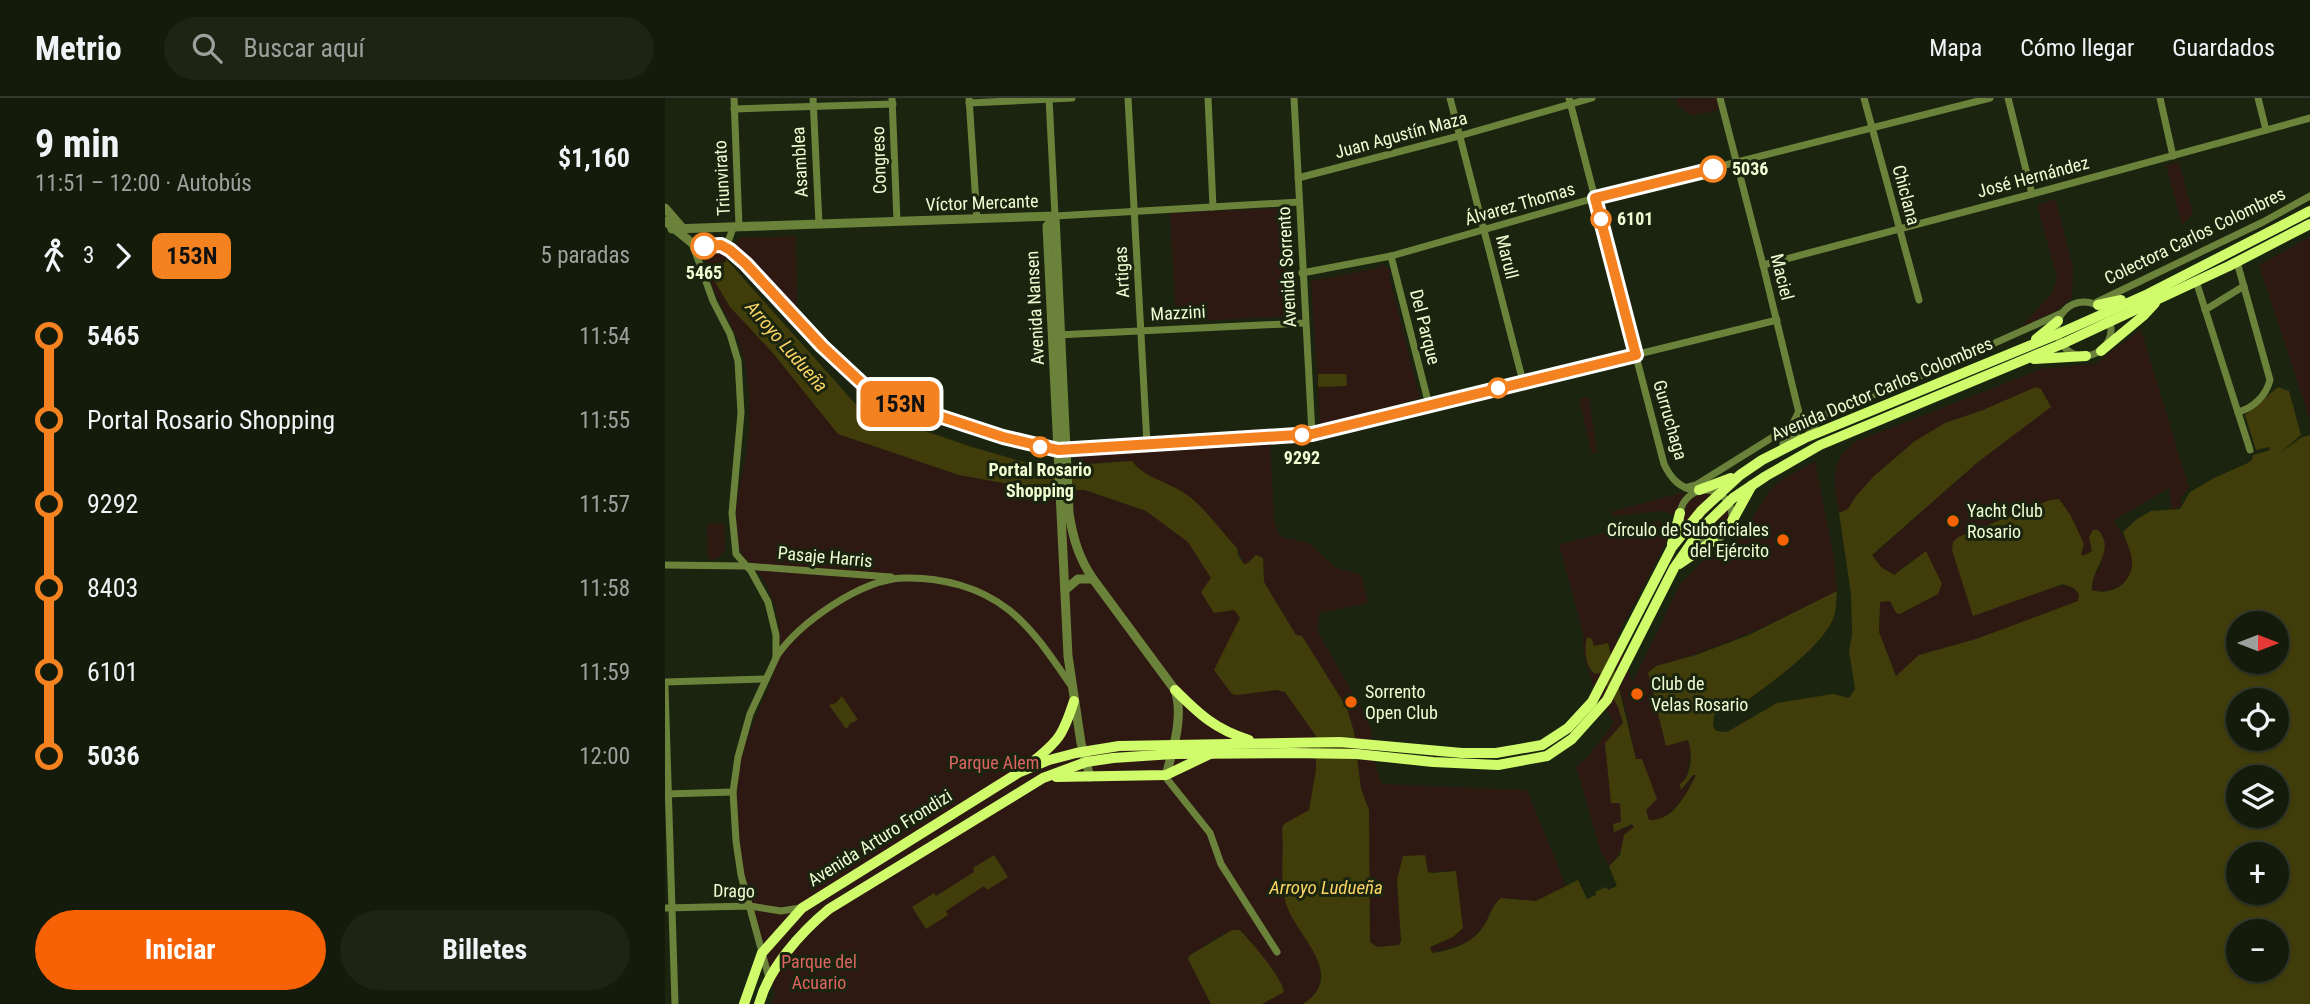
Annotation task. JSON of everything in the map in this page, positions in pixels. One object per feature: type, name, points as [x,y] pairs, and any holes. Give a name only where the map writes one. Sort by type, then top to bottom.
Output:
[{"type":"main road","points":[[2102,310],[2148,294],[2310,211]]},
{"type":"main road","name":"Avenida Doctor Carlos Colombres","points":[[1291,747],[1496,753],[1531,748],[1553,739],[1583,713],[1602,686],[1672,547],[1752,485],[1820,445],[2021,360],[2060,339],[2102,310],[2159,298],[2310,224]]},
{"type":"main road","points":[[2101,351],[2143,316],[2159,298]]},
{"type":"main road","points":[[2025,347],[2060,317]]},
{"type":"main road","name":"Avenida Doctor Carlos Colombres","points":[[1384,751],[1433,762],[1498,765],[1536,759],[1557,751],[1586,726],[1607,700],[1689,535],[1720,493],[1740,475],[1805,438],[2025,347],[2060,339]]},
{"type":"main road","points":[[2021,360],[2086,356]]},
{"type":"main road","points":[[1693,490],[1740,475]]},
{"type":"main road","points":[[1731,523],[1752,485]]},
{"type":"main road","points":[[1672,547],[1680,513]]},
{"type":"main road","points":[[1674,568],[1713,541]]},
{"type":"main road","points":[[1175,690],[1214,726],[1259,743]]},
{"type":"main road","points":[[1018,773],[1054,744],[1063,732],[1074,701]]},
{"type":"main road","name":"Avenida Arturo Frondizi","points":[[1173,749],[1259,743],[1291,747]]},
{"type":"main road","name":"Avenida Arturo Frondizi","points":[[759,1004],[769,978],[806,928],[829,909],[1043,778],[1085,757],[1119,746],[1211,754],[1291,747]]},
{"type":"main road","points":[[1043,778],[1166,775],[1211,754]]},
{"type":"main road","name":"Avenida Arturo Frondizi","points":[[744,1004],[762,953],[802,908],[1018,773],[1049,760],[1085,757]]},
{"type":"street","name":"Triunvirato","points":[[730,250],[730,234],[733,228],[740,226],[734,98]]},
{"type":"street","points":[[977,219],[969,100],[1072,98]]},
{"type":"street","name":"Artigas","points":[[1128,98],[1147,444]]},
{"type":"street","points":[[1208,98],[1213,207]]},
{"type":"street","name":"Avenida Sorrento","points":[[1294,98],[1312,434]]},
{"type":"street","name":"Marull","points":[[1450,98],[1523,382]]},
{"type":"street","name":"Juan Agustín Maza","points":[[1298,178],[1459,136],[1570,101],[1592,98]]},
{"type":"street","name":"Maciel","points":[[1720,98],[1798,410]]},
{"type":"street","name":"Chiclana","points":[[1864,98],[1919,300]]},
{"type":"street","name":"Álvarez Thomas","points":[[1303,273],[1391,256],[1484,232],[1595,198],[1990,98]]},
{"type":"street","points":[[2008,98],[2032,194]]},
{"type":"street","points":[[2160,98],[2173,156]]},
{"type":"street","points":[[2258,98],[2266,130]]},
{"type":"street","points":[[1049,99],[1055,216]]},
{"type":"street","points":[[734,109],[813,102],[893,101]]},
{"type":"street","name":"Congreso","points":[[893,101],[897,221]]},
{"type":"street","name":"Gurruchaga","points":[[1570,101],[1664,464],[1669,475],[1693,490]]},
{"type":"street","name":"Asamblea","points":[[813,102],[819,224]]},
{"type":"street","name":"José Hernández","points":[[1763,265],[2310,118]]},
{"type":"street","name":"Colectora Carlos Colombres","points":[[2060,317],[2078,302],[2102,310],[2310,196]]},
{"type":"street","name":"Víctor Mercante","points":[[667,226],[683,229],[977,219],[1299,202]]},
{"type":"street","points":[[665,208],[683,229],[697,258],[713,301],[730,334],[738,361],[741,413],[732,521],[736,554],[755,577],[768,602],[776,635],[776,658]]},
{"type":"street","name":"Avenida Nansen","points":[[1055,216],[1070,684],[1090,777]]},
{"type":"street","points":[[667,226],[689,242],[721,245],[730,250],[822,346],[866,387],[884,398],[1063,454],[1147,444],[1312,434],[1777,320]]},
{"type":"street","points":[[697,258],[704,246],[711,244]]},
{"type":"street","name":"Del Parque","points":[[1391,256],[1429,405]]},
{"type":"street","points":[[2237,262],[2270,380],[2252,408],[2238,412]]},
{"type":"street","points":[[2196,281],[2250,450]]},
{"type":"street","points":[[2205,310],[2244,286]]},
{"type":"street","points":[[1805,438],[1821,415],[2060,317],[2060,339],[2077,355],[2086,356],[2101,351],[2112,332],[2102,310]]},
{"type":"street","name":"Mazzini","points":[[1057,335],[1305,323]]},
{"type":"street","points":[[1774,454],[1778,446],[1796,435],[1799,426],[1798,410]]},
{"type":"street","points":[[1693,490],[1710,489],[1720,493],[1731,508],[1731,523],[1726,533],[1713,541],[1706,542],[1689,535],[1680,513],[1693,490],[1786,429],[1798,410]]},
{"type":"street","name":"Avenida Nansen","points":[[1065,512],[1081,561],[1175,690]]},
{"type":"street","name":"Pasaje Harris","points":[[665,565],[745,566],[958,584],[1008,609],[1033,634],[1070,684]]},
{"type":"street","points":[[769,978],[736,841],[733,792],[744,735],[765,679],[776,658],[794,635],[822,611],[865,589],[902,578]]},
{"type":"street","points":[[1065,590],[1078,579],[1096,583]]},
{"type":"street","points":[[675,1004],[669,908],[665,684],[765,679]]},
{"type":"street","points":[[1175,690],[1178,706],[1167,779],[1210,833],[1221,864],[1277,952]]},
{"type":"street","points":[[667,794],[733,792]]},
{"type":"street","name":"Drago","points":[[669,908],[750,906],[781,911],[802,908]]},
{"type":"green space","points":[[1676,98],[1716,98],[1719,110],[1692,116],[1678,105]]},
{"type":"green space","points":[[2179,162],[2193,214],[2182,225],[2166,165]]},
{"type":"green space","points":[[2056,199],[2073,269],[2072,298],[2055,311],[2021,327],[2053,292],[2057,277],[2037,205]]},
{"type":"green space","points":[[1285,208],[1288,212],[1294,316],[1176,322],[1170,213]]},
{"type":"green space","points":[[796,236],[795,309],[736,245],[738,238]]},
{"type":"green space","points":[[2310,237],[2310,421],[2259,265]]},
{"type":"green space","name":"Parque Alem","points":[[713,248],[731,255],[711,275],[730,307],[772,352],[839,434],[959,475],[1036,489],[1084,490],[1146,511],[1188,542],[1240,618],[1262,693],[1276,690],[1285,692],[1316,736],[1316,770],[1309,810],[1320,978],[1318,991],[1310,1001],[1303,1004],[1262,1004],[1284,992],[1272,969],[1240,930],[1224,933],[1188,959],[1211,1004],[771,1004],[775,995],[739,847],[735,788],[739,761],[777,665],[780,636],[772,597],[758,572],[741,553],[737,542],[735,519],[747,448],[749,392],[740,346],[709,275],[706,250]]},
{"type":"green space","points":[[1381,264],[1391,270],[1389,275],[1420,398],[1320,425],[1311,281],[1379,268]]},
{"type":"green space","name":"Yacht Club Rosario","points":[[2141,329],[2189,488],[2180,498],[2182,506],[2172,510],[2169,488],[2113,521],[2123,535],[2133,562],[2130,576],[2125,582],[2106,591],[2092,590],[2091,582],[2102,562],[2090,537],[2092,551],[2080,555],[2082,548],[2059,499],[2050,500],[1958,537],[2035,594],[2064,586],[2075,589],[2079,594],[2078,601],[1976,639],[1919,655],[1896,676],[1879,632],[1880,602],[1890,601],[1896,613],[1900,614],[1938,594],[1912,560],[1894,575],[1881,567],[1872,556],[1978,462],[2051,407],[2041,389],[2036,387],[1945,423],[1915,441],[1874,476],[1848,509],[1839,513],[1835,476],[1840,458],[1852,443],[2044,368],[2095,364]]},
{"type":"green space","points":[[1589,397],[1597,453],[1592,454],[1579,399]]},
{"type":"green space","name":"Sorrento Open Club","points":[[1270,444],[1274,519],[1281,537],[1309,543],[1336,568],[1361,575],[1368,603],[1319,613],[1318,632],[1368,720],[1382,784],[1527,790],[1566,886],[1536,901],[1506,898],[1494,905],[1484,925],[1471,940],[1463,944],[1432,953],[1429,948],[1453,937],[1456,871],[1428,872],[1399,927],[1399,945],[1377,947],[1370,942],[1369,810],[1361,789],[1354,732],[1347,708],[1302,636],[1296,636],[1264,582],[1263,559],[1244,564],[1237,548],[1199,506],[1184,493],[1140,472],[1132,461],[1076,464],[1076,453]]},
{"type":"green space","points":[[1815,461],[1834,559],[1837,591],[1726,643],[1656,666],[1667,745],[1688,740],[1691,749],[1686,781],[1689,782],[1695,773],[1696,775],[1678,805],[1665,816],[1649,820],[1608,643],[1593,646],[1586,642],[1590,671],[1599,673],[1618,707],[1623,723],[1612,803],[1620,802],[1621,822],[1625,829],[1633,824],[1634,827],[1609,866],[1601,853],[1576,766],[1587,758],[1614,723],[1593,686],[1589,673],[1583,649],[1583,633],[1559,544],[1657,521],[1666,524],[1669,537],[1617,637],[1632,683],[1680,585],[1703,560],[1728,548],[1770,490],[1783,479]]},
{"type":"green space","points":[[1704,492],[1715,493],[1684,526],[1686,504]]},
{"type":"green space","points":[[1686,493],[1676,515],[1662,511],[1614,516],[1611,512]]},
{"type":"green space","points":[[1728,508],[1731,518],[1726,528],[1716,537],[1700,538]]},
{"type":"green space","points":[[724,523],[725,551],[717,559],[708,559],[707,524]]},
{"type":"water","name":"Arroyo Ludueña","points":[[727,260],[860,409],[972,447],[1042,467],[1132,461],[1143,471],[1183,492],[1198,504],[1237,548],[1244,564],[1256,555],[1263,558],[1264,582],[1296,635],[1302,636],[1347,708],[1354,732],[1361,789],[1369,810],[1370,942],[1377,947],[1399,945],[1401,941],[1397,880],[1403,856],[1425,855],[1428,872],[1456,871],[1463,928],[1453,937],[1430,947],[1432,953],[1448,950],[1470,940],[1481,929],[1501,898],[1536,901],[1578,880],[1587,899],[1606,887],[1608,890],[1617,886],[1609,866],[1620,855],[1624,835],[1634,827],[1632,824],[1614,832],[1613,824],[1621,822],[1620,803],[1611,803],[1605,743],[1623,723],[1618,707],[1600,673],[1595,674],[1589,667],[1587,637],[1592,639],[1594,646],[1608,643],[1636,759],[1642,759],[1657,799],[1646,810],[1649,820],[1658,819],[1678,805],[1696,775],[1693,775],[1681,790],[1680,784],[1687,776],[1690,764],[1690,745],[1688,740],[1666,746],[1648,673],[1656,666],[1696,655],[1749,635],[1837,591],[1833,619],[1812,647],[1730,713],[1719,712],[1714,715],[1713,726],[1716,731],[1727,732],[1777,703],[1833,694],[1849,698],[1855,689],[1849,651],[1852,634],[1851,594],[1839,513],[1848,509],[1874,476],[1915,441],[1945,423],[2036,387],[2041,389],[2051,407],[1978,462],[1872,555],[1881,567],[1894,575],[1926,551],[1942,584],[1938,594],[1900,614],[1896,613],[1890,601],[1880,602],[1879,632],[1896,676],[1919,655],[1976,639],[2078,601],[2079,594],[2074,588],[2063,584],[1973,616],[1952,550],[1953,542],[1958,537],[2050,500],[2059,499],[2071,516],[2084,544],[2081,555],[2092,551],[2089,537],[2093,530],[2098,530],[2103,538],[2104,553],[2092,582],[2092,590],[2112,590],[2124,583],[2131,571],[2131,556],[2123,532],[2151,511],[2180,509],[2190,492],[2248,463],[2253,455],[2270,450],[2269,447],[2256,450],[2245,415],[2278,387],[2289,391],[2301,435],[2280,453],[2302,437],[2310,435],[2310,1004],[1303,1004],[1316,992],[1321,980],[1320,967],[1285,900],[1282,828],[1284,824],[1309,810],[1316,770],[1316,736],[1285,692],[1276,690],[1232,694],[1214,670],[1240,618],[1234,610],[1214,613],[1201,592],[1211,578],[1188,542],[1146,511],[1085,490],[1036,489],[959,475],[838,434],[772,352],[730,307],[711,275]]},
{"type":"water","points":[[1318,374],[1346,374],[1347,386],[1318,387]]},
{"type":"water","points":[[842,696],[858,720],[846,729],[829,705],[836,703]]},
{"type":"water","points":[[994,855],[1008,877],[987,890],[984,886],[946,911],[948,915],[926,929],[912,907],[934,893],[936,896],[974,872],[973,868]]},
{"type":"water","points":[[1232,930],[1240,930],[1258,951],[1278,978],[1284,992],[1262,1004],[1211,1004],[1188,959],[1190,955]]},
{"type":"bus line","name":"153N","points":[[704,246],[721,245],[730,250],[822,346],[866,387],[892,402],[1003,437],[1058,450],[1238,440],[1312,434],[1636,355],[1595,198],[1713,169]]},
{"type":"place","name":"5036","points":[[1713,169]]},
{"type":"place","name":"6101","points":[[1601,219]]},
{"type":"place","name":"5465","points":[[704,246]]},
{"type":"place","name":"9292","points":[[1302,435]]},
{"type":"place","name":"Portal Rosario Shopping","points":[[1040,447]]},
{"type":"place","name":"Yacht Club Rosario","points":[[1953,521]]},
{"type":"place","name":"Círculo de Suboficiales del Ejército","points":[[1783,540]]},
{"type":"place","name":"Club de Velas Rosario","points":[[1637,694]]},
{"type":"place","name":"Sorrento Open Club","points":[[1351,702]]},
{"type":"park label","name":"Parque del Acuario","points":[[819,972]]}]
